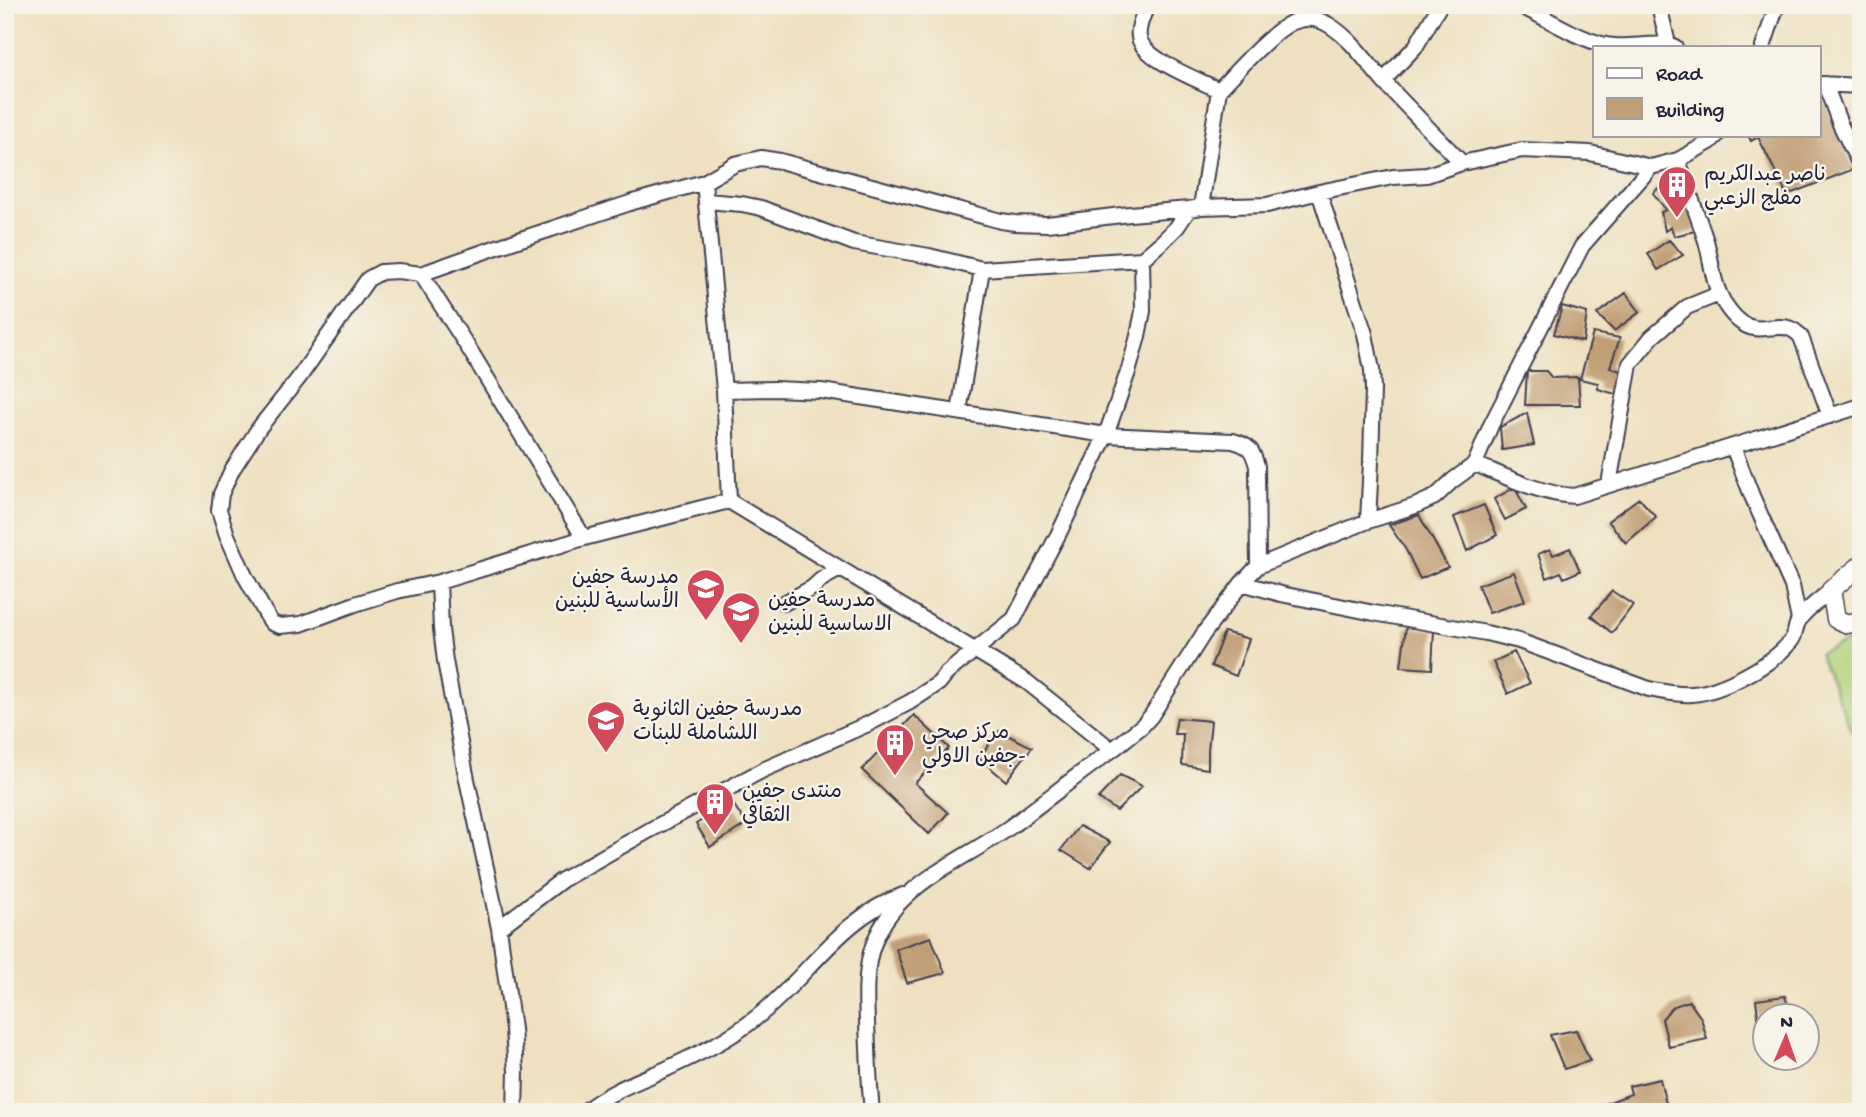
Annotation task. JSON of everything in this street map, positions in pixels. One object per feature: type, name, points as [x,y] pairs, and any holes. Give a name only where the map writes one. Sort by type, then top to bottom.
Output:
[{"type":"street","points":[[1147,5],[1139,28],[1139,37],[1147,52],[1219,90]]},
{"type":"street","points":[[1383,81],[1416,46],[1440,5]]},
{"type":"street","points":[[1518,5],[1598,43],[1614,46],[1671,46],[1659,5]]},
{"type":"street","points":[[1763,46],[1777,5]]},
{"type":"street","points":[[706,201],[761,208],[853,243],[982,268],[1142,258],[1195,208],[1219,90],[1275,33],[1292,22],[1306,18],[1329,25],[1348,40],[1383,81],[1462,163]]},
{"type":"street","points":[[1861,86],[1822,84],[1861,167]]},
{"type":"street","points":[[1112,750],[1027,682],[729,501],[584,538],[376,598],[301,624],[280,626],[267,616],[245,576],[219,510],[221,494],[232,470],[252,439],[368,279],[381,272],[421,274],[633,202],[705,182],[735,164],[761,158],[780,161],[1015,223],[1047,224],[1195,208],[1268,205],[1393,177],[1427,175],[1462,163],[1522,149],[1590,153],[1651,167],[1678,160],[1716,136]]},
{"type":"street","points":[[1678,160],[1706,243],[1719,294],[1738,320],[1748,327],[1789,327],[1795,330],[1801,337],[1830,415]]},
{"type":"street","points":[[872,1112],[868,1060],[867,975],[870,953],[884,921],[894,907],[922,882],[1007,829],[1142,726],[1205,633],[1258,566],[1435,497],[1475,464],[1491,425],[1582,246],[1651,167]]},
{"type":"street","points":[[705,182],[724,390],[729,501]]},
{"type":"street","points":[[1319,192],[1365,334],[1372,370],[1368,521]]},
{"type":"street","points":[[499,928],[562,880],[650,830],[763,770],[868,724],[910,702],[939,683],[946,674],[1014,619],[1106,435],[1138,336],[1143,311],[1142,258]]},
{"type":"street","points":[[959,412],[982,268]]},
{"type":"street","points":[[421,274],[584,538]]},
{"type":"street","points":[[1609,484],[1630,365],[1652,337],[1687,307],[1719,294]]},
{"type":"street","points":[[724,390],[821,391],[1106,435],[1233,441],[1247,445],[1257,466],[1258,566]]},
{"type":"street","points":[[1475,464],[1529,486],[1574,496],[1861,406]]},
{"type":"street","points":[[1733,447],[1792,586],[1799,621]]},
{"type":"street","points":[[1242,583],[1281,594],[1519,641],[1649,689],[1694,694],[1710,691],[1759,668],[1778,654],[1793,639],[1799,621],[1830,590],[1861,565]]},
{"type":"street","points":[[784,603],[840,569]]},
{"type":"street","points":[[439,582],[445,661],[499,928],[515,1050],[515,1112]]},
{"type":"street","points":[[1830,590],[1836,619],[1848,624],[1861,620]]},
{"type":"street","points":[[584,1112],[612,1092],[699,1054],[738,1032],[783,995],[852,924],[887,901],[907,894]]},
{"type":"green space","points":[[1861,636],[1861,753],[1819,653]]},
{"type":"building","points":[[1822,96],[1854,169],[1787,195],[1758,137],[1751,141],[1748,136],[1820,136]]},
{"type":"building","points":[[1672,176],[1687,198],[1695,231],[1674,236],[1671,227],[1665,231],[1661,212],[1666,210],[1653,193]]},
{"type":"building","points":[[1669,240],[1683,255],[1658,270],[1648,254]]},
{"type":"building","points":[[1626,293],[1640,312],[1614,331],[1597,314]]},
{"type":"building","points":[[1562,306],[1587,313],[1583,342],[1554,334]]},
{"type":"building","points":[[1593,333],[1620,338],[1610,367],[1625,373],[1619,395],[1598,389],[1598,383],[1580,379]]},
{"type":"building","points":[[1527,371],[1546,371],[1552,378],[1578,377],[1580,405],[1525,405]]},
{"type":"building","points":[[1527,413],[1534,445],[1502,450],[1500,427]]},
{"type":"building","points":[[1519,485],[1517,492],[1526,509],[1505,520],[1494,499]]},
{"type":"building","points":[[1639,498],[1656,517],[1626,543],[1608,521]]},
{"type":"building","points":[[1484,505],[1497,535],[1467,551],[1454,517]]},
{"type":"building","points":[[1419,515],[1448,567],[1420,579],[1406,550],[1389,525]]},
{"type":"building","points":[[1570,548],[1580,571],[1564,578],[1561,572],[1547,578],[1538,554],[1550,549],[1553,555]]},
{"type":"building","points":[[1514,572],[1525,601],[1489,613],[1478,585]]},
{"type":"building","points":[[1612,591],[1633,605],[1612,633],[1591,616]]},
{"type":"building","points":[[1406,627],[1434,630],[1432,669],[1401,667]]},
{"type":"building","points":[[1224,632],[1249,639],[1236,676],[1211,666]]},
{"type":"building","points":[[1514,652],[1530,683],[1508,694],[1493,662]]},
{"type":"building","name":"مركز صحي جفين الاولي-","points":[[914,715],[949,748],[915,783],[948,813],[929,834],[862,770]]},
{"type":"building","points":[[1177,718],[1211,721],[1208,769],[1182,765],[1183,734],[1174,734]]},
{"type":"building","points":[[999,731],[1032,747],[1006,781],[979,758]]},
{"type":"building","points":[[1120,775],[1142,786],[1117,811],[1098,798]]},
{"type":"building","name":"منتدى جفين الثقافي","points":[[732,802],[746,824],[710,847],[696,824]]},
{"type":"building","points":[[1079,826],[1110,842],[1090,868],[1061,850]]},
{"type":"building","points":[[931,937],[945,973],[907,983],[896,949]]},
{"type":"building","points":[[1785,996],[1787,1002],[1756,1002]]},
{"type":"building","points":[[1689,1001],[1701,1018],[1707,1039],[1669,1047],[1662,1019],[1672,1007]]},
{"type":"building","points":[[1576,1030],[1590,1061],[1564,1069],[1550,1035]]},
{"type":"building","points":[[1660,1079],[1668,1112],[1606,1112],[1605,1104],[1631,1094],[1629,1086]]},
{"type":"place","name":"ناصر عبدالكريم مفلج الزعبي","points":[[1677,219]]},
{"type":"place","name":"مدرسة جفين الأساسية للبنين","points":[[706,622]]},
{"type":"place","name":"مدرسة جفين الاساسية للبنين","points":[[741,645]]},
{"type":"place","name":"مدرسة جفين الثانوية اللشاملة للبنات","points":[[606,754]]},
{"type":"place","name":"مركز صحي جفين الاولي-","points":[[895,777]]},
{"type":"place","name":"منتدى جفين الثقافي","points":[[715,836]]}]
